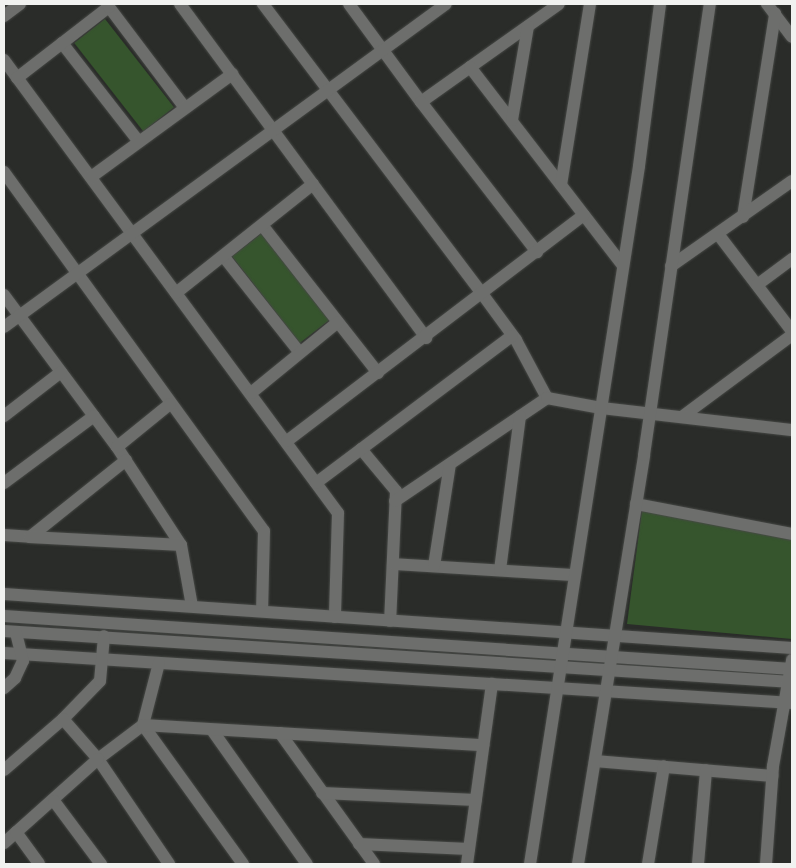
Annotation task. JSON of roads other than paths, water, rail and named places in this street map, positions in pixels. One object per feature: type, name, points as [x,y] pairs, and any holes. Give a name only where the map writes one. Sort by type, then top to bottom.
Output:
[{"type":"street","points":[[4,16],[20,4]]},
{"type":"street","points":[[180,4],[426,338]]},
{"type":"street","points":[[263,4],[328,93],[484,295],[512,336],[547,398]]},
{"type":"street","points":[[349,4],[421,102],[537,252]]},
{"type":"street","points":[[4,327],[275,132],[446,4]]},
{"type":"street","points":[[421,102],[559,4]]},
{"type":"street","points":[[561,185],[590,4]]},
{"type":"street","points":[[578,864],[650,413],[710,4]]},
{"type":"street","points":[[17,78],[108,5],[185,108]]},
{"type":"street","points":[[530,864],[561,658],[602,408],[623,266],[657,7]]},
{"type":"street","points":[[771,9],[792,37]]},
{"type":"street","points":[[743,217],[771,9]]},
{"type":"street","points":[[512,120],[528,26]]},
{"type":"street","points":[[62,43],[139,142]]},
{"type":"street","points":[[4,60],[338,513],[335,617]]},
{"type":"street","points":[[470,67],[623,266]]},
{"type":"street","points":[[91,176],[232,74]]},
{"type":"street","points":[[4,172],[78,272],[170,404],[264,531],[262,611]]},
{"type":"street","points":[[671,266],[792,181]]},
{"type":"street","points":[[176,293],[224,257],[313,184]]},
{"type":"street","points":[[287,442],[484,295],[584,215]]},
{"type":"street","points":[[262,225],[378,373]]},
{"type":"street","points":[[718,234],[792,331]]},
{"type":"street","points":[[224,257],[300,353]]},
{"type":"street","points":[[757,285],[792,259]]},
{"type":"street","points":[[4,295],[117,447],[181,545],[192,606]]},
{"type":"street","points":[[251,393],[338,322]]},
{"type":"street","points":[[683,416],[792,335]]},
{"type":"street","points":[[316,483],[512,336]]},
{"type":"street","points":[[4,416],[61,372]]},
{"type":"street","points":[[395,501],[547,398],[602,408],[792,430]]},
{"type":"street","points":[[117,447],[170,404]]},
{"type":"street","points":[[4,484],[94,416]]},
{"type":"street","points":[[500,570],[520,416]]},
{"type":"street","points":[[362,449],[396,491],[390,621]]},
{"type":"street","points":[[30,537],[126,460]]},
{"type":"street","points":[[434,566],[450,464]]},
{"type":"street","points":[[636,504],[792,534]]},
{"type":"street","points":[[4,535],[181,545]]},
{"type":"street","points":[[392,564],[575,575]]},
{"type":"street","points":[[4,594],[792,648]]},
{"type":"street","points":[[4,616],[611,663],[791,672],[788,702],[772,776],[766,864]]},
{"type":"street","points":[[4,688],[15,678],[23,661],[10,632],[561,658]]},
{"type":"street","points":[[4,770],[63,719],[100,681],[104,636]]},
{"type":"street","points":[[4,653],[788,702]]},
{"type":"street","points":[[4,843],[54,801],[98,759],[142,725],[159,663]]},
{"type":"street","points":[[467,864],[492,684]]},
{"type":"street","points":[[63,719],[98,759],[169,864]]},
{"type":"street","points":[[142,725],[483,745]]},
{"type":"street","points":[[142,725],[243,864]]},
{"type":"street","points":[[212,730],[308,864]]},
{"type":"street","points":[[280,733],[374,864]]},
{"type":"street","points":[[595,760],[772,776]]},
{"type":"street","points":[[648,864],[664,766]]},
{"type":"street","points":[[698,864],[706,770]]},
{"type":"street","points":[[322,792],[476,800]]},
{"type":"street","points":[[54,801],[101,864]]},
{"type":"street","points":[[16,832],[39,864]]},
{"type":"street","points":[[359,844],[469,849]]}]
